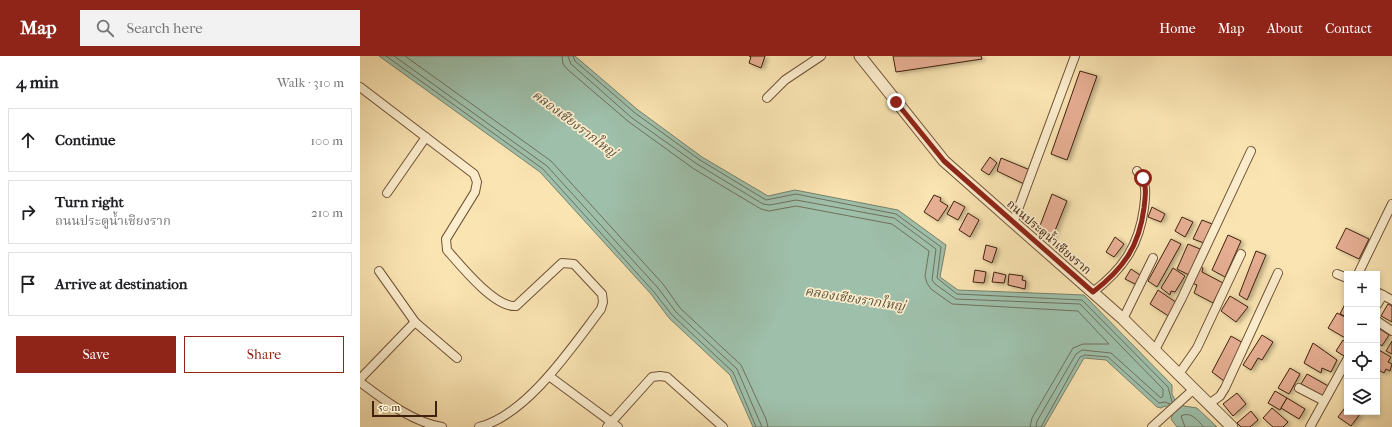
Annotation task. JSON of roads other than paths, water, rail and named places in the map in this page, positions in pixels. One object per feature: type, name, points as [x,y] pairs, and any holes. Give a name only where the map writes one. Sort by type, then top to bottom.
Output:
[{"type":"street","points":[[767,98],[784,80],[806,64],[821,56]]},
{"type":"street","name":"ถนนประตูน้ำเชียงราก","points":[[860,56],[944,161],[1123,319],[1232,427]]},
{"type":"street","points":[[1013,222],[1075,56]]},
{"type":"street","points":[[361,89],[474,174],[477,182],[475,192],[446,239],[445,245],[447,250],[477,284],[505,304],[516,306],[562,263],[568,262],[574,264],[602,294],[603,302],[600,309],[549,376],[520,403],[492,424],[479,427]]},
{"type":"street","points":[[386,193],[426,137]]},
{"type":"street","points":[[1155,350],[1182,298],[1251,151]]},
{"type":"street","points":[[1093,292],[1114,274],[1131,252],[1138,237],[1142,224],[1146,185],[1137,170]]},
{"type":"street","points":[[1359,271],[1392,204]]},
{"type":"street","points":[[1179,374],[1196,348],[1241,254]]},
{"type":"street","points":[[1123,319],[1153,258]]},
{"type":"street","points":[[379,270],[415,322],[457,358]]},
{"type":"street","points":[[1209,404],[1220,396],[1225,388],[1278,273]]},
{"type":"street","points":[[1337,274],[1344,277]]},
{"type":"street","points":[[1380,293],[1392,300]]},
{"type":"street","points":[[415,322],[362,378],[400,410],[433,426],[442,427]]},
{"type":"street","points":[[1380,323],[1392,331]]},
{"type":"street","points":[[1310,427],[1344,365]]},
{"type":"street","points":[[549,376],[586,404],[609,424],[618,427]]},
{"type":"street","points":[[609,424],[652,377],[660,376],[667,377],[723,427]]},
{"type":"street","points":[[1299,388],[1324,401]]},
{"type":"street","points":[[1152,427],[1169,410],[1194,389]]},
{"type":"water","name":"คลองเชียงรากใหญ่","points":[[379,56],[575,56],[638,110],[702,157],[768,196],[795,190],[898,210],[946,245],[940,277],[958,290],[1084,295],[1172,385],[1172,394],[1175,400],[1184,406],[1197,408],[1217,427],[1177,427],[1171,419],[1173,413],[1165,406],[1161,408],[1157,407],[1106,360],[1084,358],[1044,427],[753,427],[730,375],[669,318],[651,294],[540,172]]}]
